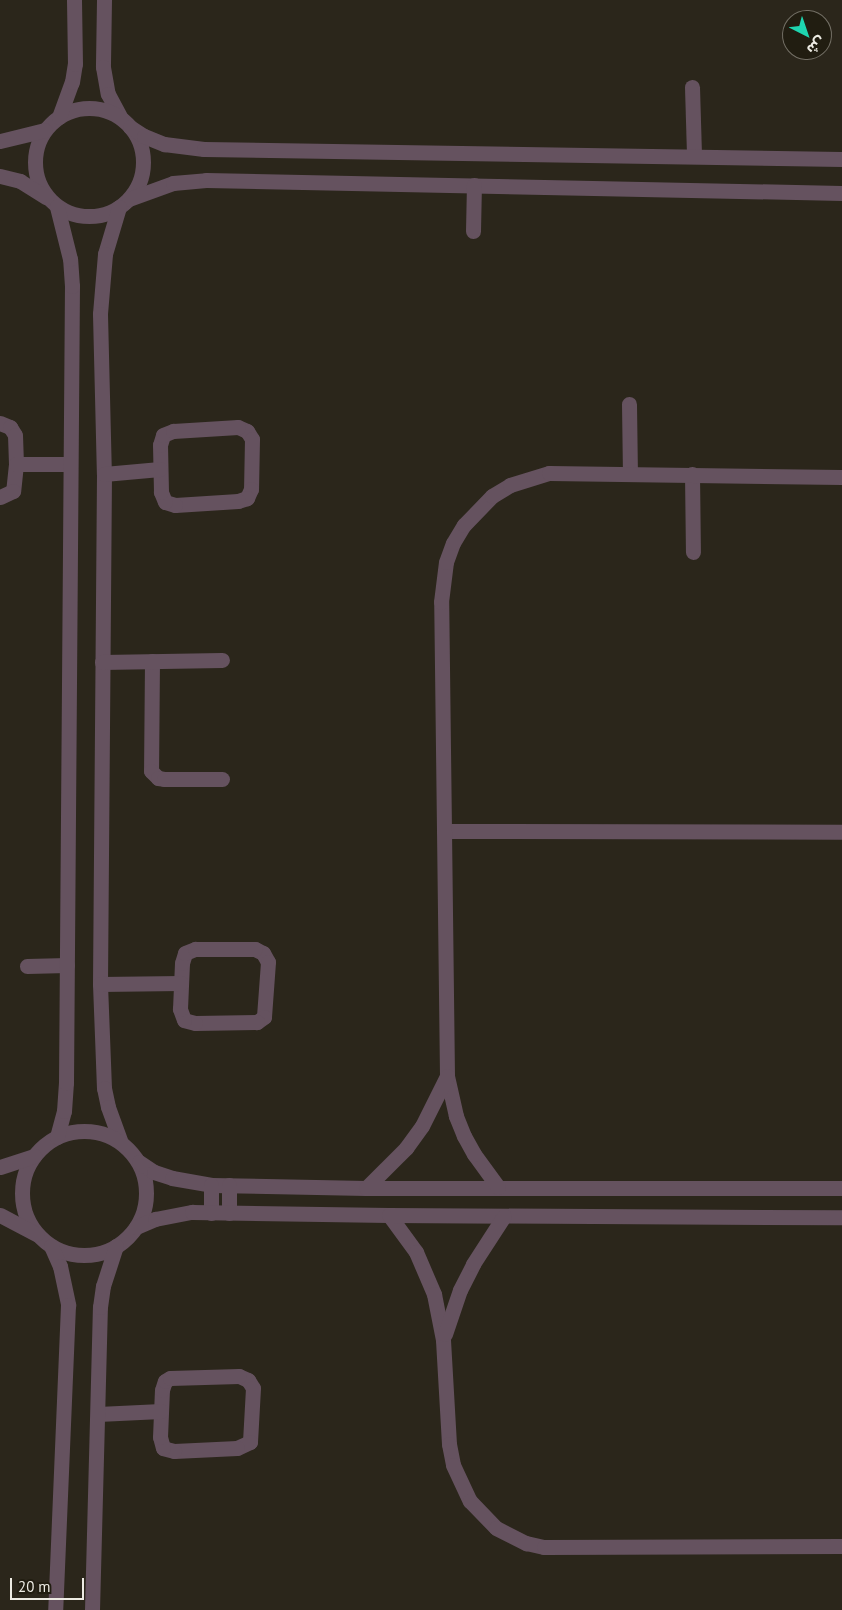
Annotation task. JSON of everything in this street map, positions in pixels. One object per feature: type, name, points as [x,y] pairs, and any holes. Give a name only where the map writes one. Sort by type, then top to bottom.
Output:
[{"type":"street","points":[[59,117],[67,100],[74,73],[74,0]]},
{"type":"street","points":[[104,0],[104,74],[108,94],[142,150],[143,163],[142,176],[124,203],[105,254],[100,284],[104,474],[100,984],[104,1088],[108,1107],[120,1142]]},
{"type":"street","points":[[692,88],[694,156]]},
{"type":"street","points":[[57,1137],[66,1097],[72,286],[70,259],[52,202],[40,187],[35,161],[36,148],[44,130],[59,117],[71,111],[90,108],[109,112],[144,136],[184,148],[842,159]]},
{"type":"street","points":[[0,141],[44,130]]},
{"type":"street","points":[[0,176],[20,181],[69,213],[95,216],[173,183],[206,180],[842,193]]},
{"type":"street","points":[[473,231],[474,185]]},
{"type":"street","points":[[629,404],[630,473]]},
{"type":"street","points":[[0,423],[10,427],[15,435],[16,464],[13,491],[0,497]]},
{"type":"street","points":[[238,427],[247,431],[252,440],[251,489],[250,494],[243,500],[170,505],[161,497],[160,469],[161,440],[168,432],[238,427]]},
{"type":"street","points":[[16,464],[70,464]]},
{"type":"street","points":[[104,474],[160,469]]},
{"type":"street","points":[[498,1188],[464,1136],[454,1110],[447,1076],[441,602],[446,562],[453,542],[477,509],[510,485],[549,473],[842,477]]},
{"type":"street","points":[[692,474],[692,552]]},
{"type":"street","points":[[102,662],[222,660]]},
{"type":"street","points":[[152,661],[151,771],[158,778],[164,779],[222,779]]},
{"type":"street","points":[[444,831],[842,832]]},
{"type":"street","points":[[190,950],[260,950],[268,962],[266,1013],[257,1022],[189,1023],[181,1014],[181,983],[183,958],[190,950]]},
{"type":"street","points":[[27,966],[67,965]]},
{"type":"street","points":[[100,984],[181,983]]},
{"type":"street","points":[[366,1188],[406,1148],[422,1126],[447,1076]]},
{"type":"street","points":[[55,1610],[68,1305],[60,1266],[46,1241],[25,1212],[22,1197],[23,1183],[34,1156],[44,1145],[57,1137],[70,1132],[96,1132],[120,1142],[139,1162],[154,1172],[172,1178],[211,1185],[366,1188],[842,1188]]},
{"type":"street","points":[[0,1167],[34,1156]]},
{"type":"street","points":[[0,1215],[64,1252],[90,1254],[116,1246],[136,1227],[146,1202],[146,1188],[139,1162]]},
{"type":"street","points":[[211,1185],[211,1213]]},
{"type":"street","points":[[229,1185],[229,1213]]},
{"type":"street","points":[[136,1227],[176,1214],[211,1213],[504,1216],[842,1216]]},
{"type":"street","points":[[389,1215],[404,1233],[426,1272],[434,1294],[444,1340],[449,1444],[453,1464],[470,1501],[484,1517],[510,1536],[526,1543],[544,1547],[842,1546]]},
{"type":"street","points":[[444,1340],[454,1306],[473,1264],[504,1216]]},
{"type":"street","points":[[92,1610],[100,1307],[105,1279],[116,1246]]},
{"type":"street","points":[[239,1376],[248,1380],[253,1388],[251,1437],[250,1442],[242,1447],[168,1450],[160,1442],[161,1411],[162,1385],[170,1378],[239,1376]]},
{"type":"street","points":[[98,1414],[161,1411]]}]
